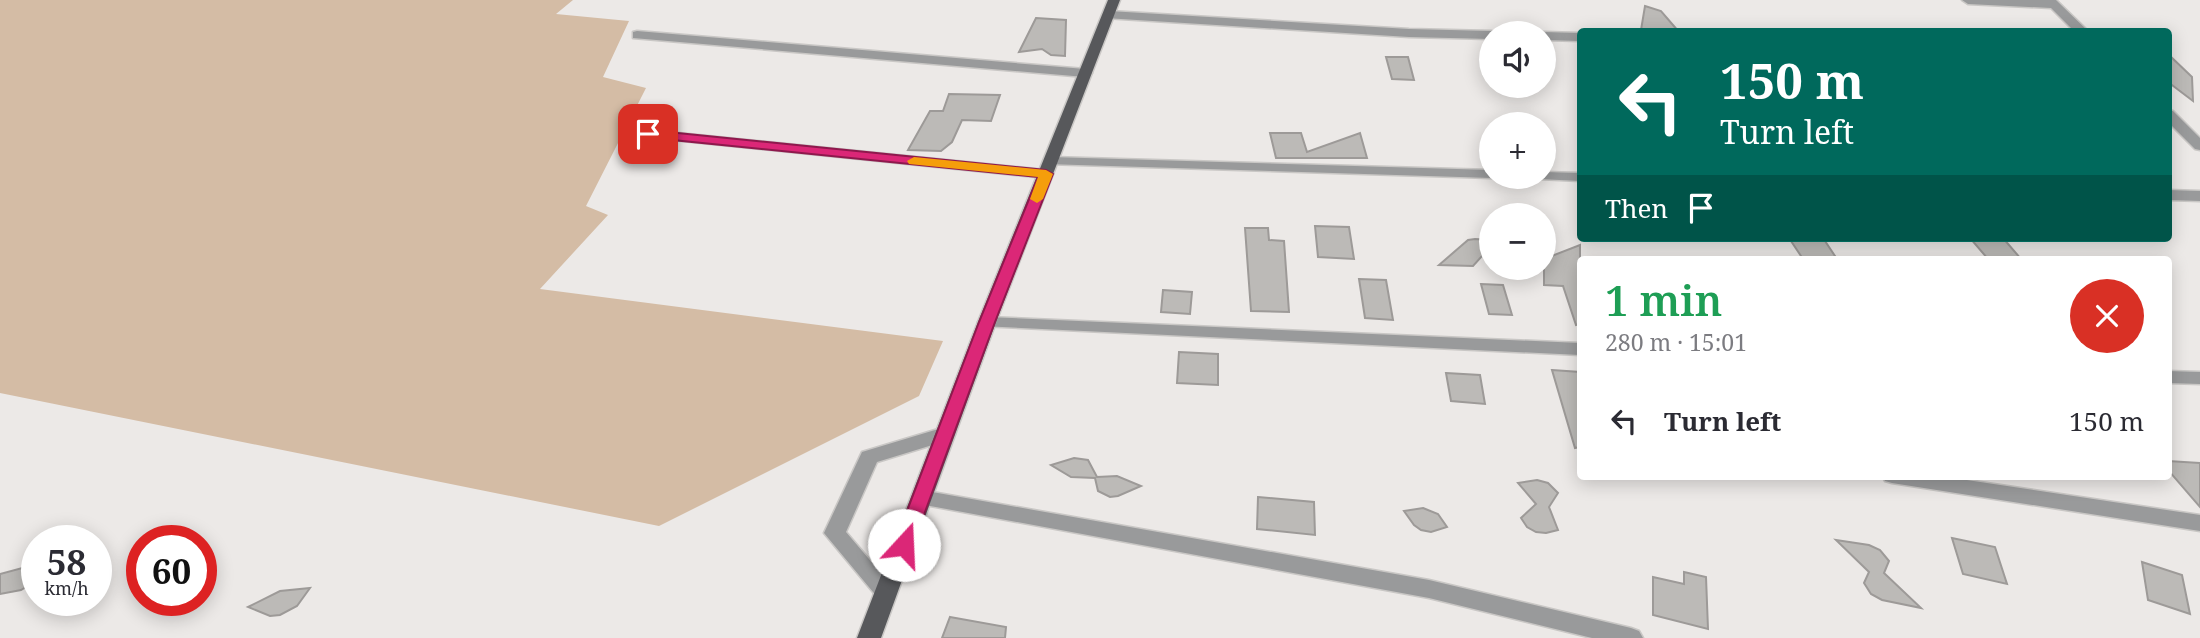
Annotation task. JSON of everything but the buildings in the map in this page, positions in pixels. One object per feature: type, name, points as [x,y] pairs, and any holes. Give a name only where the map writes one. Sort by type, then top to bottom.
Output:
[{"type":"main road","points":[[869,638],[987,322],[1112,8]]},
{"type":"street","points":[[1968,0],[2051,2],[2078,28]]},
{"type":"street","points":[[1112,8],[1409,33],[1479,35]]},
{"type":"street","points":[[638,35],[1085,73]]},
{"type":"street","points":[[1556,36],[1577,37]]},
{"type":"street","points":[[2172,118],[2200,146]]},
{"type":"street","points":[[648,134],[1049,167],[1479,174]]},
{"type":"street","points":[[1556,176],[1577,177]]},
{"type":"street","points":[[2172,195],[2200,196]]},
{"type":"street","points":[[987,322],[1577,349]]},
{"type":"street","points":[[2172,377],[2200,378]]},
{"type":"street","points":[[886,592],[835,533],[870,457],[945,434]]},
{"type":"street","points":[[1918,480],[2200,523]]},
{"type":"street","points":[[921,498],[1429,589],[1632,638]]},
{"type":"shaded area","points":[[0,0],[573,0],[556,14],[629,21],[603,77],[646,88],[586,206],[608,215],[540,289],[943,341],[919,396],[659,526],[0,393]]},
{"type":"slow traffic","points":[[914,161],[1046,174],[1037,199]]},
{"type":"route","points":[[648,134],[1046,174],[987,322],[904,545]]}]
